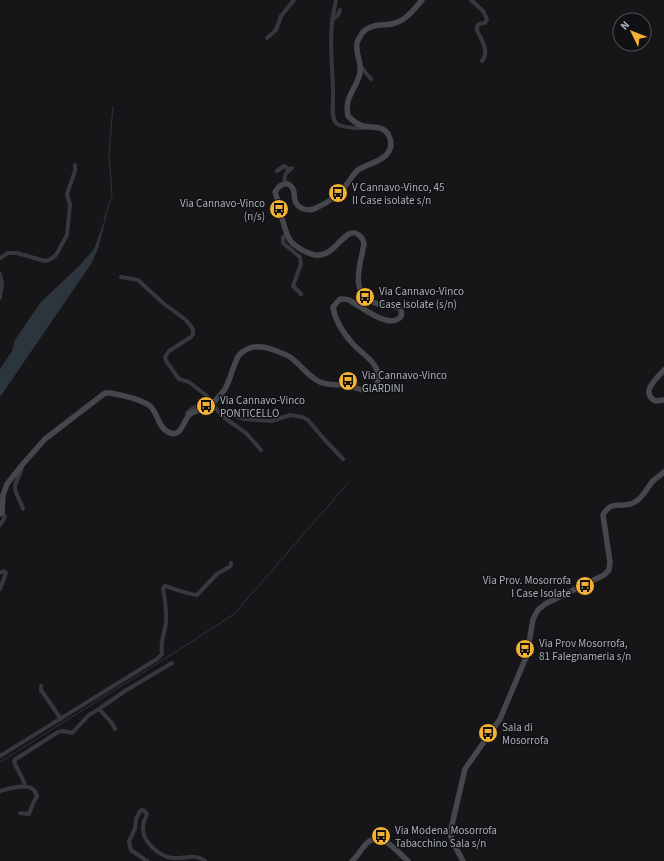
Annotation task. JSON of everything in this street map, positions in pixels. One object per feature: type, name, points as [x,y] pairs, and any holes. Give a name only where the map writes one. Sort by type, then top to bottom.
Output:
[{"type":"street","points":[[267,38],[276,30],[281,16],[294,0]]},
{"type":"street","points":[[336,0],[330,40],[334,90],[333,118],[340,126],[363,128],[375,126]]},
{"type":"street","points":[[285,183],[289,184],[294,190],[295,201],[303,208],[313,210],[336,195],[359,169],[385,157],[391,146],[391,140],[387,134],[381,128],[375,126],[363,126],[348,116],[346,104],[360,73],[357,42],[360,36],[371,26],[400,22],[422,0]]},
{"type":"street","points":[[471,0],[483,11],[486,19],[485,23],[477,26],[486,55],[482,61]]},
{"type":"street","points":[[332,20],[338,15],[340,10]]},
{"type":"street","points":[[360,67],[371,79]]},
{"type":"street","points":[[0,258],[8,253],[17,253],[45,261],[56,255],[67,235],[70,205],[67,194],[75,171],[74,165]]},
{"type":"street","points":[[277,171],[284,166],[291,169],[284,177],[285,183]]},
{"type":"street","points":[[0,525],[5,517],[1,513],[3,495],[7,484],[22,465],[45,439],[105,393],[110,392],[145,403],[151,407],[160,425],[166,431],[176,433],[181,430],[188,416],[194,412],[207,408],[225,388],[239,355],[243,351],[257,347],[268,348],[289,356],[318,381],[328,385],[346,385],[366,391],[372,390],[376,385],[378,374],[376,368],[353,344],[340,326],[334,314],[333,307],[340,299],[346,299],[367,312],[391,322],[397,321],[401,317],[402,313],[400,308],[374,302],[362,293],[358,286],[357,280],[364,244],[360,235],[354,233],[349,234],[326,254],[320,256],[313,255],[290,241],[276,192],[277,188],[285,183]]},
{"type":"street","points":[[287,234],[283,236],[283,242],[300,257],[301,260],[294,286],[300,294]]},
{"type":"street","points":[[0,274],[2,284],[0,298]]},
{"type":"street","points":[[121,277],[138,280],[163,303],[189,323],[193,329],[193,334],[191,337],[169,351],[165,357],[166,361],[179,379],[189,382],[207,396],[222,416],[246,433],[261,450]]},
{"type":"street","points":[[664,370],[650,386],[648,393],[650,398],[655,401],[664,400]]},
{"type":"street","points":[[219,412],[245,419],[272,421],[290,415],[302,417],[308,420],[343,459]]},
{"type":"street","points":[[22,465],[22,470],[14,485],[23,508]]},
{"type":"street","points":[[463,861],[452,842],[450,833],[465,769],[500,719],[527,655],[533,618],[538,610],[545,604],[604,575],[609,570],[610,562],[603,515],[606,508],[614,505],[630,505],[636,502],[655,479],[664,472]]},
{"type":"street","points":[[0,756],[157,659],[162,654],[160,646],[166,623],[163,588],[166,586],[181,590],[191,595],[198,595],[217,574],[231,566],[231,563]]},
{"type":"street","points":[[0,573],[4,571],[6,573],[0,589]]},
{"type":"street","points":[[24,786],[24,782],[15,764],[16,759],[58,732],[63,731],[72,733],[89,716],[99,709],[125,691],[172,663]]},
{"type":"street","points":[[41,686],[41,690],[61,719]]},
{"type":"street","points":[[99,709],[111,722],[115,729]]},
{"type":"street","points":[[0,790],[24,786],[33,789],[37,793],[37,797],[29,814],[20,813]]},
{"type":"street","points":[[147,861],[131,850],[128,841],[135,829],[138,814],[143,810],[148,814],[143,826],[144,837],[148,843],[158,851],[174,858],[194,856],[202,858],[205,861]]},
{"type":"street","points":[[352,861],[367,842],[376,839],[385,840],[408,861]]},
{"type":"shaded area","points":[[107,214],[98,249],[91,264],[0,397],[0,369],[12,351],[15,340],[40,303],[79,266],[94,249]]},
{"type":"waterway","points":[[104,220],[112,195],[109,153],[113,106]]},
{"type":"waterway","points":[[0,762],[234,614],[349,482]]},
{"type":"place","name":"V Cannavo-Vinco, 45 II Case isolate s/n","points":[[338,193]]},
{"type":"place","name":"Via Cannavo-Vinco (n/s)","points":[[279,209]]},
{"type":"place","name":"Via Cannavo-Vinco Case isolate (s/n)","points":[[365,297]]},
{"type":"place","name":"Via Cannavo-Vinco GIARDINI","points":[[348,381]]},
{"type":"place","name":"Via Cannavo-Vinco PONTICELLO","points":[[206,406]]},
{"type":"place","name":"Via Prov. Mosorrofa I Case Isolate","points":[[585,586]]},
{"type":"place","name":"Via Prov Mosorrofa, 81 Falegnameria s/n","points":[[525,649]]},
{"type":"place","name":"Sala di Mosorrofa","points":[[488,733]]},
{"type":"place","name":"Via Modena Mosorrofa Tabacchino Sala s/n","points":[[381,836]]}]
